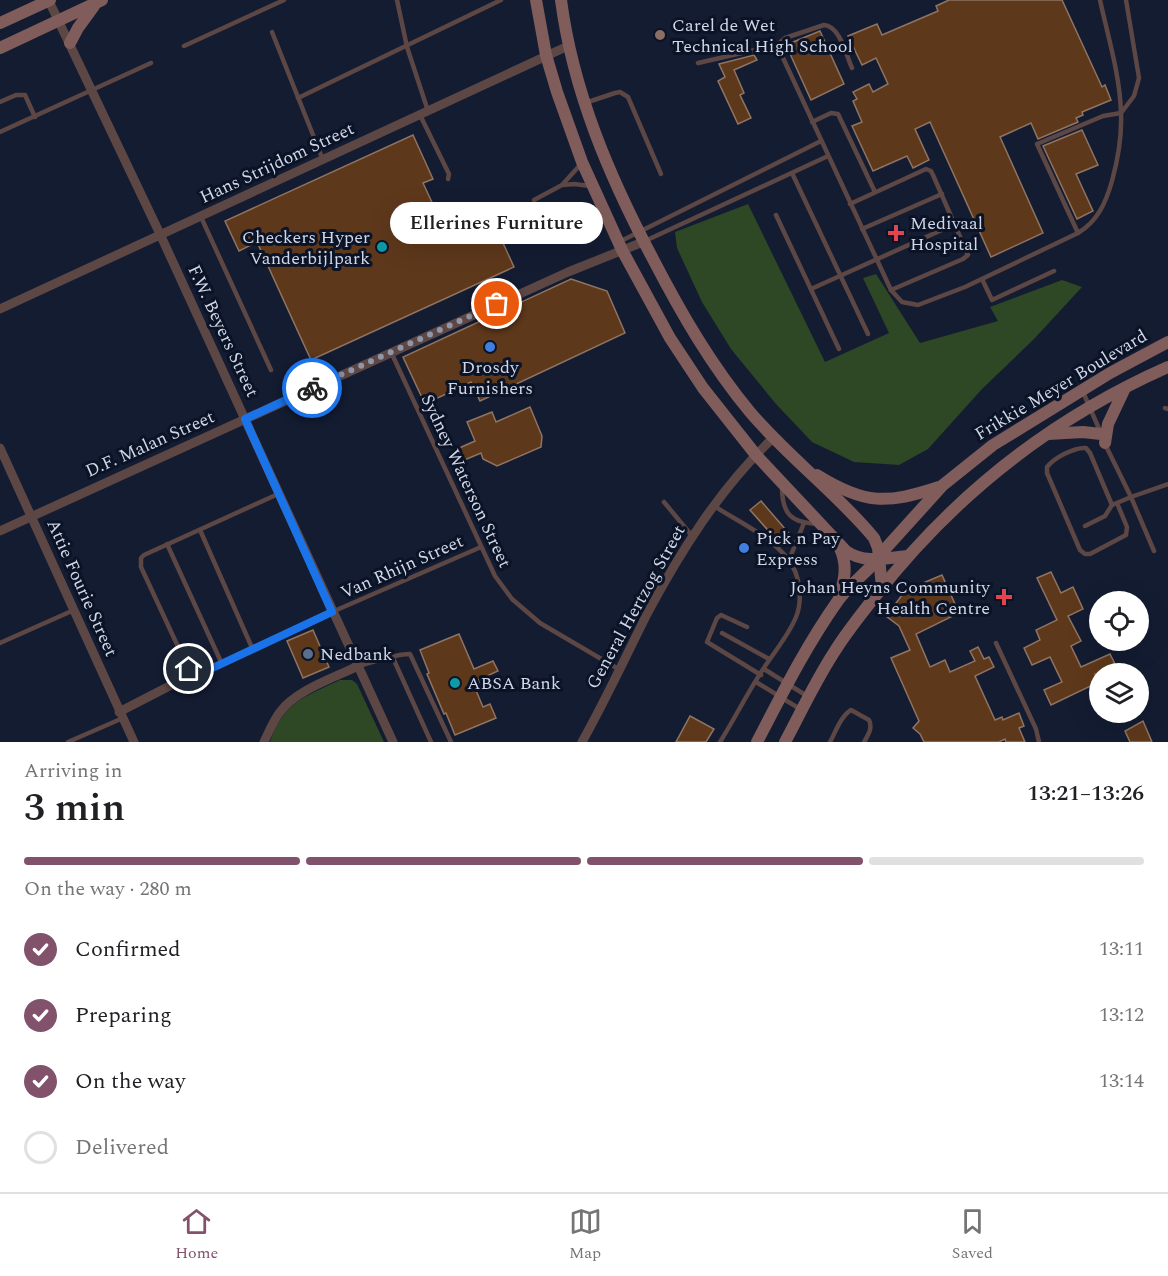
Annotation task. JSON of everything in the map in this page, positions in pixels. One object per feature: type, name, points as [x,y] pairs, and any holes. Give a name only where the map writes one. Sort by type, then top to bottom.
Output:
[{"type":"street","points":[[0,23],[49,0]]},
{"type":"street","name":"F.W. Beyers Street","points":[[49,0],[160,234],[393,742]]},
{"type":"street","points":[[536,0],[546,55],[582,162],[620,246],[688,368],[756,454],[839,544],[853,556],[859,559],[908,556]]},
{"type":"street","points":[[561,0],[568,46],[599,146],[641,237],[695,336],[720,374],[773,438],[874,538],[882,587]]},
{"type":"street","points":[[0,48],[99,1]]},
{"type":"street","points":[[70,43],[83,20],[99,1]]},
{"type":"street","name":"Hans Strijdom Street","points":[[0,309],[568,46]]},
{"type":"street","name":"D.F. Malan Street","points":[[0,531],[641,237]]},
{"type":"street","name":"Frikkie Meyer Boulevard","points":[[757,742],[807,648],[839,599],[879,559],[943,485],[993,445],[1081,389],[1168,342]]},
{"type":"street","name":"Frikkie Meyer Boulevard","points":[[785,742],[834,652],[882,587],[948,513],[992,473],[1046,434],[1125,387],[1168,366]]},
{"type":"street","points":[[1046,434],[1083,432],[1103,439],[1125,387]]},
{"type":"street","name":"General Hertzog Street","points":[[582,742],[647,615],[692,536],[756,454],[773,438]]},
{"type":"street","name":"Attie Fourie Street","points":[[0,448],[134,742]]},
{"type":"street","points":[[799,465],[844,490],[874,500],[903,498],[943,485]]},
{"type":"street","points":[[839,544],[845,562],[839,599]]},
{"type":"street","points":[[264,742],[275,719],[287,704],[301,694],[358,666]]},
{"type":"street","points":[[121,715],[187,677],[191,671]]},
{"type":"lane","points":[[183,46],[284,0]]},
{"type":"lane","points":[[397,0],[406,47],[424,113],[449,174],[448,179]]},
{"type":"lane","points":[[298,98],[501,0]]},
{"type":"lane","points":[[777,45],[891,290],[902,302],[918,305],[982,279],[1078,233],[1094,221],[1109,192],[1120,145],[1121,113],[1100,0]]},
{"type":"lane","points":[[1078,233],[1037,144],[1094,119],[1121,113],[1134,96],[1139,78],[1126,0]]},
{"type":"lane","points":[[698,63],[777,45],[785,38],[830,25],[836,30],[852,68]]},
{"type":"lane","points":[[272,32],[322,160]]},
{"type":"lane","points":[[0,132],[151,63]]},
{"type":"lane","points":[[584,103],[620,92],[628,97],[661,174]]},
{"type":"lane","points":[[0,102],[16,95],[25,95],[35,117]]},
{"type":"lane","points":[[812,122],[831,113],[838,114],[875,192]]},
{"type":"lane","points":[[641,237],[821,141]]},
{"type":"lane","points":[[641,237],[828,156]]},
{"type":"lane","points":[[534,200],[562,185],[582,162]]},
{"type":"lane","points":[[850,204],[929,170],[942,194],[967,250],[966,257],[891,290]]},
{"type":"lane","points":[[792,173],[868,334]]},
{"type":"lane","points":[[562,185],[593,186]]},
{"type":"lane","points":[[862,229],[942,194]]},
{"type":"lane","points":[[776,214],[839,350]]},
{"type":"lane","points":[[201,216],[271,370]]},
{"type":"lane","points":[[811,289],[956,224]]},
{"type":"lane","points":[[982,279],[992,300],[1054,271]]},
{"type":"lane","name":"Sydney Waterson Street","points":[[391,352],[495,576],[512,599],[527,612],[562,638],[620,670]]},
{"type":"lane","points":[[1081,389],[1154,551]]},
{"type":"lane","points":[[1086,448],[1114,504],[1127,526],[1126,536],[1090,554],[1084,554],[1080,550],[1046,470],[1050,463],[1077,449],[1086,448]]},
{"type":"lane","points":[[782,483],[784,509],[790,517],[804,523],[820,524]]},
{"type":"lane","points":[[1085,526],[1105,516],[1114,504],[1168,483]]},
{"type":"lane","points":[[191,671],[140,563],[144,555],[278,494]]},
{"type":"lane","points":[[664,502],[692,536]]},
{"type":"lane","points":[[714,506],[763,537],[789,560],[796,573],[800,596],[797,615],[720,742]]},
{"type":"lane","points":[[789,560],[804,523]]},
{"type":"lane","points":[[200,530],[253,650]]},
{"type":"lane","points":[[168,544],[222,664]]},
{"type":"lane","name":"Van Rhijn Street","points":[[191,671],[199,673],[222,664],[332,612],[481,547]]},
{"type":"lane","points":[[0,642],[74,610]]},
{"type":"lane","points":[[747,627],[721,615],[717,618],[707,642],[761,675]]},
{"type":"lane","points":[[722,633],[769,659]]},
{"type":"lane","points":[[996,643],[1036,729],[1039,742]]},
{"type":"lane","points":[[358,666],[406,653],[412,656],[451,742]]},
{"type":"lane","points":[[393,658],[431,742]]},
{"type":"lane","points":[[764,669],[808,697]]},
{"type":"lane","points":[[756,682],[802,710]]},
{"type":"lane","points":[[830,742],[842,720],[851,710],[869,720],[871,729],[864,742]]},
{"type":"lane","points":[[68,742],[121,715]]},
{"type":"green space","points":[[748,204],[825,362],[889,333],[863,278],[876,274],[920,343],[998,321],[990,307],[1062,280],[1082,287],[1034,339],[982,389],[928,449],[899,465],[854,462],[812,442],[776,404],[731,349],[702,302],[677,248],[675,232]]},
{"type":"green space","points":[[340,680],[352,680],[357,684],[384,742],[270,742],[282,717],[289,709],[306,696]]},
{"type":"building","points":[[949,0],[1062,0],[1102,87],[1105,85],[1111,100],[1082,112],[1083,115],[1076,118],[1078,122],[1038,139],[1031,123],[1000,137],[1043,233],[991,257],[930,122],[915,129],[929,160],[913,168],[907,156],[873,171],[852,126],[862,122],[853,101],[857,99],[853,92],[869,84],[873,92],[888,84],[876,58],[862,65],[848,36],[877,24],[882,35],[938,11],[936,6]]},
{"type":"building","points":[[820,31],[844,84],[811,100],[786,45]]},
{"type":"building","points":[[754,55],[757,60],[734,70],[744,93],[740,95],[751,118],[738,124],[718,81],[725,77],[719,64]]},
{"type":"building","points":[[1082,130],[1098,165],[1076,174],[1093,211],[1077,219],[1043,146]]},
{"type":"building","name":"Checkers Hyper Vanderbijlpark","points":[[413,135],[433,179],[423,183],[450,241],[493,221],[514,267],[311,360],[257,242],[239,251],[225,221]]},
{"type":"building","points":[[571,279],[607,291],[625,333],[480,401],[471,382],[425,404],[403,357]]},
{"type":"building","points":[[530,407],[542,436],[541,447],[497,466],[483,459],[481,453],[462,461],[457,449],[475,441],[467,422],[492,412],[496,422]]},
{"type":"building","points":[[761,501],[792,537],[782,546],[750,510]]},
{"type":"building","points":[[1051,572],[1061,593],[1073,587],[1083,609],[1068,616],[1081,641],[1071,646],[1081,667],[1089,663],[1089,687],[1051,705],[1044,690],[1062,682],[1050,657],[1032,665],[1024,648],[1040,640],[1036,630],[1057,620],[1037,578]]},
{"type":"building","points":[[942,575],[959,613],[916,634],[930,667],[945,660],[950,672],[975,661],[970,651],[978,647],[984,659],[989,657],[994,667],[975,676],[995,720],[1002,717],[1003,720],[1019,713],[1024,726],[1019,728],[1025,742],[1006,742],[1005,739],[999,742],[924,742],[913,728],[919,721],[891,658],[910,650],[899,626],[886,616],[903,594],[902,592]]},
{"type":"building","name":"Nedbank","points":[[313,630],[329,667],[303,678],[287,641]]},
{"type":"building","name":"ABSA Bank","points":[[459,634],[474,669],[493,661],[498,671],[478,680],[481,686],[475,688],[483,707],[490,704],[496,718],[455,735],[427,674],[429,673],[420,650]]},
{"type":"building","points":[[1110,654],[1114,663],[1090,663]]},
{"type":"building","points":[[690,716],[714,729],[706,742],[676,742]]},
{"type":"building","points":[[1144,723],[1152,742],[1130,742],[1125,731]]},
{"type":"way so far","points":[[312,388],[497,304]]},
{"type":"place","name":"Carel de Wet Technical High School","points":[[660,35]]},
{"type":"place","name":"Medivaal Hospital","points":[[896,233]]},
{"type":"place","name":"Checkers Hyper Vanderbijlpark","points":[[382,247]]},
{"type":"place","name":"Ellerines Furniture","points":[[497,304]]},
{"type":"place","name":"Drosdy Furnishers","points":[[490,347]]},
{"type":"place","name":"Pick n Pay Express","points":[[744,548]]},
{"type":"place","name":"Johan Heyns Community Health Centre","points":[[1004,597]]},
{"type":"place","name":"Nedbank","points":[[308,654]]},
{"type":"place","name":"ABSA Bank","points":[[455,683]]},
{"type":"route","points":[[189,669],[199,673],[204,672],[332,612],[245,419],[312,388]]}]
